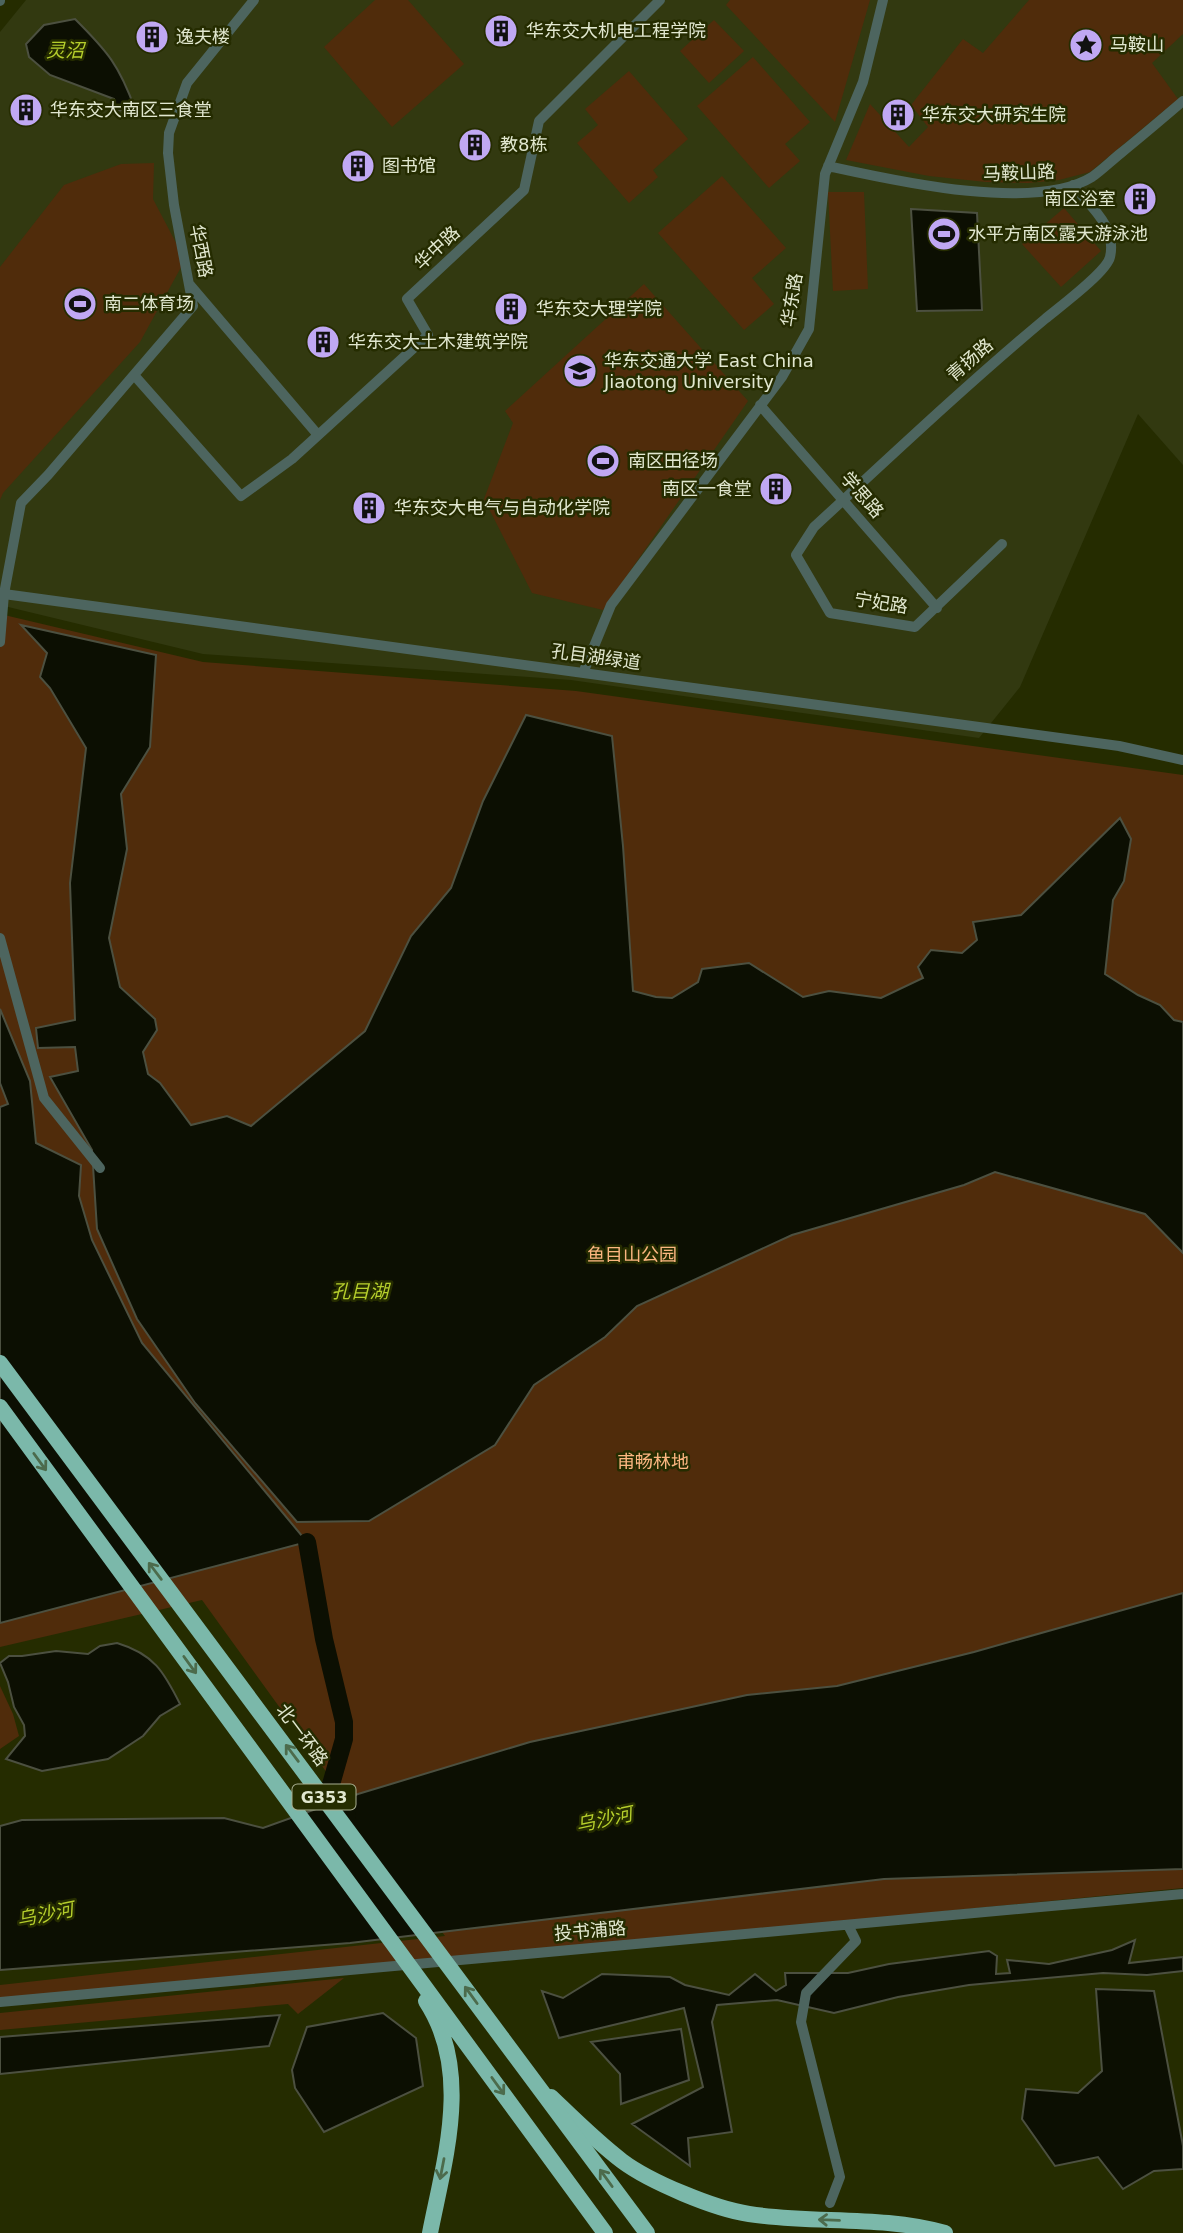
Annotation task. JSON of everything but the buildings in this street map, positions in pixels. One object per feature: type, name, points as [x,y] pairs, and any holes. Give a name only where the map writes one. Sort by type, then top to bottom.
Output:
[{"type":"highway","name":"北一环路","points":[[0,1363],[647,2233]]},
{"type":"highway","name":"G353","points":[[0,1407],[605,2233]]},
{"type":"highway","points":[[322,1845],[348,1895],[428,2003],[440,2029],[451,2072],[453,2098],[450,2130],[430,2233]]},
{"type":"highway","points":[[536,2082],[600,2144],[625,2164],[693,2198],[748,2214],[870,2221],[945,2233]]},
{"type":"street","name":"华西路","points":[[0,642],[4,594],[21,503],[193,306],[174,205],[168,153],[169,134],[187,83],[254,0]]},
{"type":"street","name":"华中路","points":[[134,375],[241,496],[292,459],[428,335],[407,299],[524,190],[540,121],[660,0]]},
{"type":"street","name":"华东路","points":[[583,673],[611,605],[782,377],[809,329],[825,174],[863,82],[883,0]]},
{"type":"street","name":"马鞍山路","points":[[828,166],[981,193],[1026,193],[1073,186],[1091,177],[1183,101]]},
{"type":"street","name":"青扬路","points":[[796,555],[814,527],[975,378],[1085,286],[1110,261],[1113,242],[1106,224],[1073,186]]},
{"type":"street","points":[[189,284],[318,435]]},
{"type":"street","name":"学思路","points":[[760,405],[937,608]]},
{"type":"street","name":"宁妃路","points":[[796,555],[830,613],[915,626],[1002,544]]},
{"type":"street","name":"孔目湖绿道","points":[[4,594],[1119,747],[1183,760]]},
{"type":"street","points":[[0,938],[44,1098],[100,1168]]},
{"type":"street","name":"投书浦路","points":[[0,2003],[1183,1894]]},
{"type":"street","points":[[830,2203],[840,2177],[801,2022],[806,1993],[856,1941],[848,1925]]},
{"type":"shaded area","name":"华东交通大学 East China Jiaotong University","points":[[26,0],[1183,0],[1183,465],[1138,414],[1020,687],[979,738],[571,680],[203,654],[0,605],[0,32]]},
{"type":"green space","points":[[375,0],[408,0],[464,64],[392,127],[324,47]]},
{"type":"green space","points":[[730,0],[870,0],[835,122],[726,5]]},
{"type":"green space","points":[[1029,0],[1183,0],[1183,34],[1152,63],[1178,99],[1090,172],[1059,180],[1028,183],[986,182],[929,176],[846,160],[870,104],[909,147],[928,127],[911,105],[963,39],[983,53]]},
{"type":"green space","points":[[714,20],[744,51],[709,83],[680,51]]},
{"type":"green space","points":[[753,57],[810,122],[785,144],[800,161],[769,188],[697,106]]},
{"type":"green space","points":[[629,71],[688,139],[653,170],[658,177],[629,203],[577,143],[598,125],[585,109]]},
{"type":"green space","name":"南二体育场","points":[[154,163],[153,199],[185,260],[140,342],[3,493],[0,500],[0,267],[64,185],[121,164]]},
{"type":"green space","points":[[722,176],[786,248],[752,278],[774,304],[744,330],[658,233]]},
{"type":"green space","points":[[828,192],[864,192],[868,289],[833,291]]},
{"type":"green space","points":[[1064,208],[1101,251],[1061,287],[1022,244]]},
{"type":"green space","name":"南区田径场","points":[[644,284],[748,401],[603,610],[532,593],[484,499],[513,423],[505,411]]},
{"type":"green space","name":"鱼目山公园","points":[[0,614],[203,662],[576,691],[1183,775],[1183,1888],[0,2003],[0,1985],[445,1936],[202,1600],[0,1647]]},
{"type":"green space","points":[[0,1686],[13,1714],[19,1736],[0,1749]]},
{"type":"green space","points":[[344,1978],[298,2014],[288,2004],[0,2030],[0,2013]]},
{"type":"water","name":"灵沼","points":[[75,19],[111,60],[124,81],[135,109],[114,111],[114,99],[50,75],[29,57],[26,44],[44,25]]},
{"type":"water","points":[[911,209],[977,213],[982,310],[917,311]]},
{"type":"water","name":"孔目湖","points":[[21,625],[156,655],[150,747],[121,794],[127,849],[109,938],[120,987],[155,1019],[157,1030],[143,1052],[148,1074],[160,1083],[191,1125],[227,1116],[251,1126],[365,1031],[411,936],[451,888],[483,801],[526,715],[612,736],[633,991],[656,997],[672,998],[698,982],[702,969],[749,963],[803,997],[829,991],[881,998],[923,978],[918,967],[931,950],[962,953],[977,940],[973,922],[1021,915],[1120,818],[1131,839],[1124,881],[1113,900],[1105,974],[1160,1005],[1174,1020],[1183,1022],[1183,1253],[1145,1214],[995,1172],[964,1185],[792,1235],[637,1306],[605,1337],[534,1385],[495,1445],[369,1521],[297,1522],[195,1403],[137,1319],[97,1229],[92,1150],[50,1077],[78,1071],[75,1047],[38,1048],[36,1028],[75,1020],[70,883],[86,748],[50,688],[40,677],[47,653]]},
{"type":"water","points":[[0,1009],[30,1081],[36,1143],[81,1165],[79,1196],[92,1240],[142,1343],[307,1542],[0,1623],[0,1107],[8,1104],[0,1083]]},
{"type":"water","name":"乌沙河","points":[[1183,1593],[1183,1869],[884,1879],[350,1943],[0,1970],[0,1826],[22,1820],[224,1818],[263,1828],[358,1794],[530,1742],[747,1695],[837,1686],[974,1652]]},
{"type":"water","points":[[117,1643],[130,1647],[149,1659],[163,1674],[180,1704],[160,1716],[143,1736],[108,1759],[42,1771],[6,1759],[25,1736],[24,1725],[14,1707],[0,1663],[9,1656],[56,1651],[88,1654],[100,1646]]},
{"type":"water","points":[[1135,1940],[1129,1963],[1183,1957],[1183,1971],[1147,1975],[1103,1973],[969,1985],[898,1997],[834,2013],[777,2000],[717,2005],[712,2022],[732,2132],[688,2138],[690,2166],[632,2124],[703,2087],[684,2008],[559,2038],[542,1991],[563,1998],[602,1974],[670,1977],[685,1985],[729,1995],[755,1974],[776,1991],[786,1985],[785,1973],[848,1973],[889,1964],[989,1951],[997,1956],[996,1974],[1010,1973],[1007,1960],[1049,1964],[1112,1950]]},
{"type":"water","points":[[1096,1989],[1154,1991],[1183,2146],[1183,2169],[1154,2171],[1123,2189],[1098,2157],[1055,2166],[1022,2119],[1026,2089],[1078,2093],[1102,2071]]},
{"type":"water","points":[[383,2013],[416,2038],[423,2086],[324,2132],[295,2088],[292,2070],[307,2027]]},
{"type":"water","points":[[280,2015],[269,2046],[0,2074],[0,2037]]},
{"type":"water","points":[[681,2029],[689,2080],[621,2104],[620,2074],[591,2042]]},
{"type":"waterway","points":[[307,1542],[324,1639],[344,1722],[344,1739],[330,1788],[347,1816]]},
{"type":"place","name":"华东交大机电工程学院","points":[[501,31]]},
{"type":"place","name":"逸夫楼","points":[[152,37]]},
{"type":"place","name":"马鞍山","points":[[1086,45]]},
{"type":"place","name":"华东交大南区三食堂","points":[[26,110]]},
{"type":"place","name":"华东交大研究生院","points":[[898,115]]},
{"type":"place","name":"教8栋","points":[[475,145]]},
{"type":"place","name":"图书馆","points":[[358,166]]},
{"type":"place","name":"南区浴室","points":[[1140,199]]},
{"type":"place","name":"水平方南区露天游泳池","points":[[944,234]]},
{"type":"place","name":"南二体育场","points":[[80,304]]},
{"type":"place","name":"华东交大理学院","points":[[511,309]]},
{"type":"place","name":"华东交大土木建筑学院","points":[[323,342]]},
{"type":"place","name":"华东交通大学 East China Jiaotong University","points":[[580,371]]},
{"type":"place","name":"南区田径场","points":[[603,461]]},
{"type":"place","name":"南区一食堂","points":[[776,489]]},
{"type":"place","name":"华东交大电气与自动化学院","points":[[369,508]]},
{"type":"park label","name":"甫畅林地","points":[[653,1462]]}]
